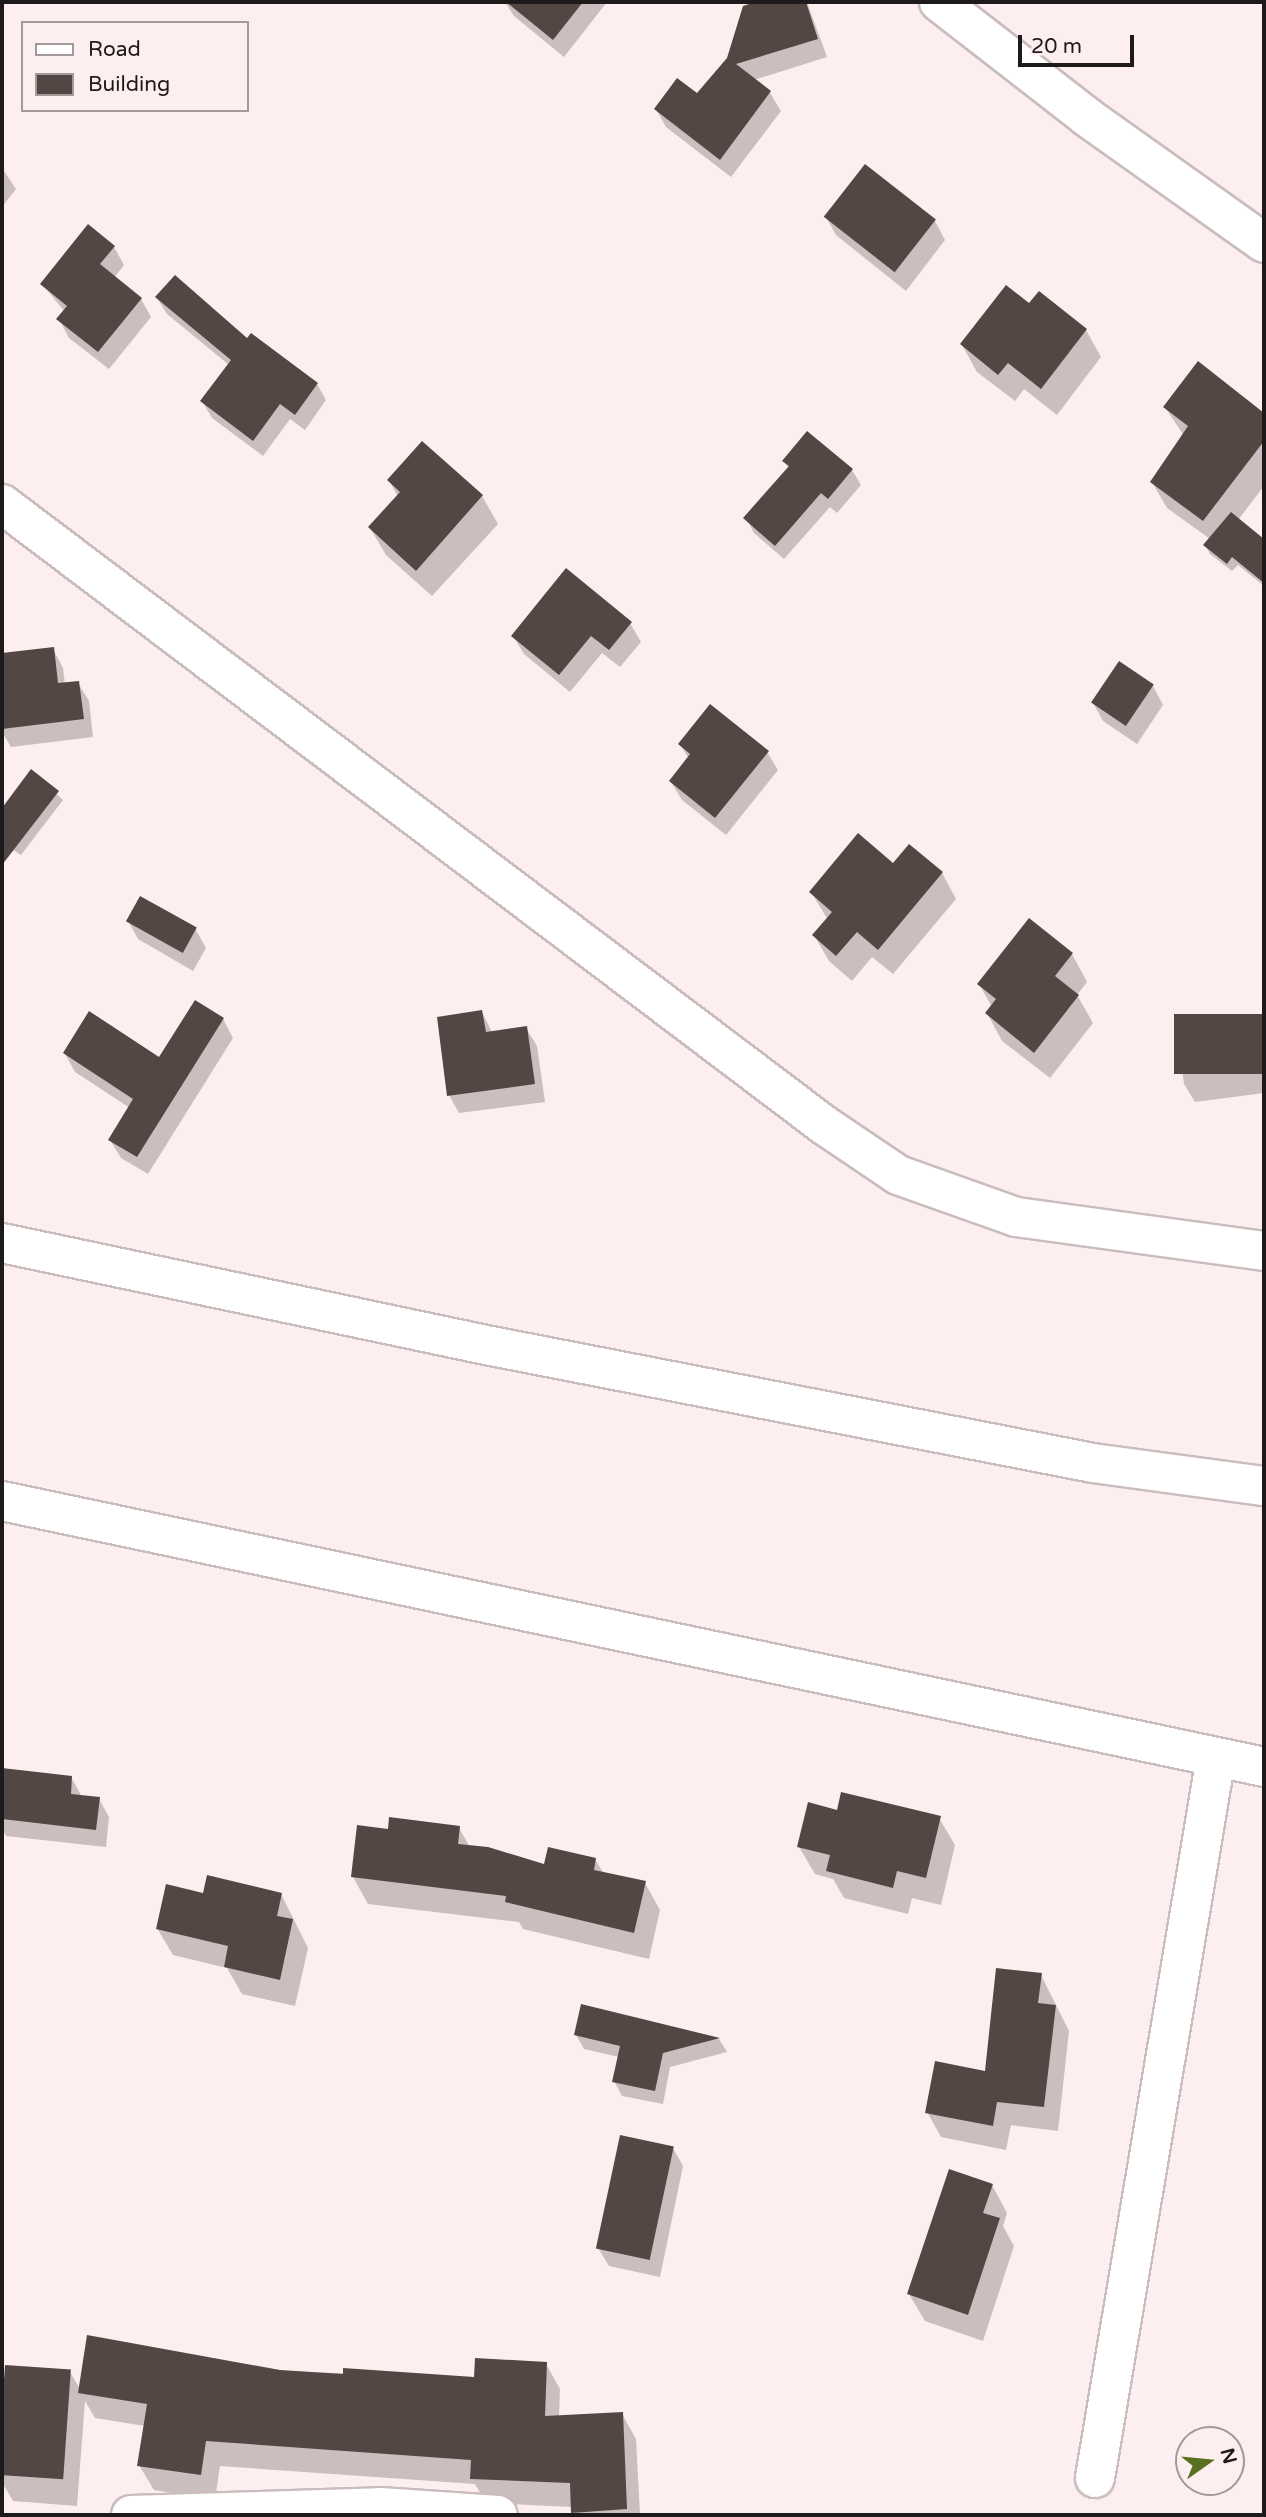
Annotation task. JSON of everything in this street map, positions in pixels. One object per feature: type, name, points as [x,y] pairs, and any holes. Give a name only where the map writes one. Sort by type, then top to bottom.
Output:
[{"type":"street","points":[[939,2],[1087,117],[1264,243]]},
{"type":"street","points":[[2,503],[824,1125],[898,1175],[1016,1217],[1264,1251]]},
{"type":"street","points":[[2,1243],[486,1345],[1039,1452],[1264,1486]]},
{"type":"street","points":[[2,1501],[1264,1767]]},
{"type":"street","points":[[1095,2477],[1216,1757]]},
{"type":"street","points":[[131,2515],[380,2511],[498,2515]]},
{"type":"building","points":[[506,2],[583,2],[553,40]]},
{"type":"building","points":[[755,2],[806,2],[818,39],[736,64],[771,91],[720,160],[654,109],[677,78],[697,93],[727,58],[743,6]]},
{"type":"building","points":[[865,164],[936,219],[895,272],[824,217]]},
{"type":"building","points":[[88,224],[115,246],[100,264],[142,298],[98,352],[56,319],[67,306],[40,284]]},
{"type":"building","points":[[175,275],[247,338],[251,333],[318,383],[295,415],[280,404],[253,441],[200,401],[231,360],[155,297]]},
{"type":"building","points":[[1006,285],[1029,303],[1039,291],[1087,329],[1041,389],[1008,363],[998,375],[960,344]]},
{"type":"building","points":[[1198,361],[1264,413],[1264,441],[1203,521],[1150,482],[1188,426],[1163,407]]},
{"type":"building","points":[[807,431],[853,469],[828,499],[821,493],[775,546],[743,518],[789,466],[782,461]]},
{"type":"building","points":[[422,441],[483,495],[416,571],[368,527],[400,492],[387,480]]},
{"type":"building","points":[[1231,512],[1264,539],[1264,583],[1232,557],[1227,564],[1203,545]]},
{"type":"building","points":[[566,568],[632,622],[609,650],[591,636],[559,675],[511,636]]},
{"type":"building","points":[[54,647],[58,683],[79,681],[84,719],[2,729],[2,653]]},
{"type":"building","points":[[1119,661],[1154,684],[1126,726],[1091,702]]},
{"type":"building","points":[[710,704],[769,751],[715,818],[669,781],[690,754],[678,744]]},
{"type":"building","points":[[31,769],[59,791],[2,865],[2,808]]},
{"type":"building","points":[[858,833],[893,863],[909,844],[943,872],[878,950],[857,932],[836,956],[812,935],[832,912],[809,892]]},
{"type":"building","points":[[140,896],[197,928],[183,953],[126,921]]},
{"type":"building","points":[[1029,918],[1073,953],[1055,976],[1079,995],[1034,1053],[985,1013],[996,999],[977,984]]},
{"type":"building","points":[[195,1000],[224,1018],[137,1157],[108,1140],[133,1099],[63,1053],[89,1011],[159,1057]]},
{"type":"building","points":[[482,1010],[486,1032],[527,1026],[535,1084],[447,1096],[437,1017]]},
{"type":"building","points":[[1174,1014],[1264,1014],[1264,1074],[1174,1074]]},
{"type":"building","points":[[2,1768],[72,1776],[71,1794],[100,1797],[96,1830],[2,1819]]},
{"type":"building","points":[[841,1792],[941,1816],[926,1878],[897,1871],[893,1888],[826,1871],[830,1855],[797,1847],[808,1802],[837,1810]]},
{"type":"building","points":[[389,1817],[460,1826],[458,1844],[488,1847],[544,1864],[548,1847],[596,1858],[594,1870],[646,1881],[634,1933],[505,1902],[506,1896],[351,1877],[357,1825],[388,1829]]},
{"type":"building","points":[[207,1875],[282,1893],[277,1916],[293,1919],[280,1980],[224,1967],[228,1946],[156,1929],[166,1884],[203,1893]]},
{"type":"building","points":[[996,1968],[1042,1973],[1038,2003],[1056,2005],[1044,2107],[997,2102],[993,2126],[925,2113],[935,2061],[985,2071]]},
{"type":"building","points":[[581,2004],[720,2038],[663,2053],[655,2091],[612,2082],[620,2046],[574,2035]]},
{"type":"building","points":[[620,2135],[674,2146],[650,2260],[596,2248]]},
{"type":"building","points":[[949,2169],[993,2184],[983,2213],[1000,2218],[968,2315],[907,2294]]},
{"type":"building","points":[[87,2335],[280,2370],[343,2374],[343,2368],[474,2377],[475,2358],[547,2362],[545,2416],[623,2412],[627,2509],[571,2513],[570,2483],[470,2479],[471,2460],[206,2441],[201,2475],[137,2466],[147,2404],[78,2393]]},
{"type":"building","points":[[5,2365],[71,2370],[63,2479],[2,2475]]}]
